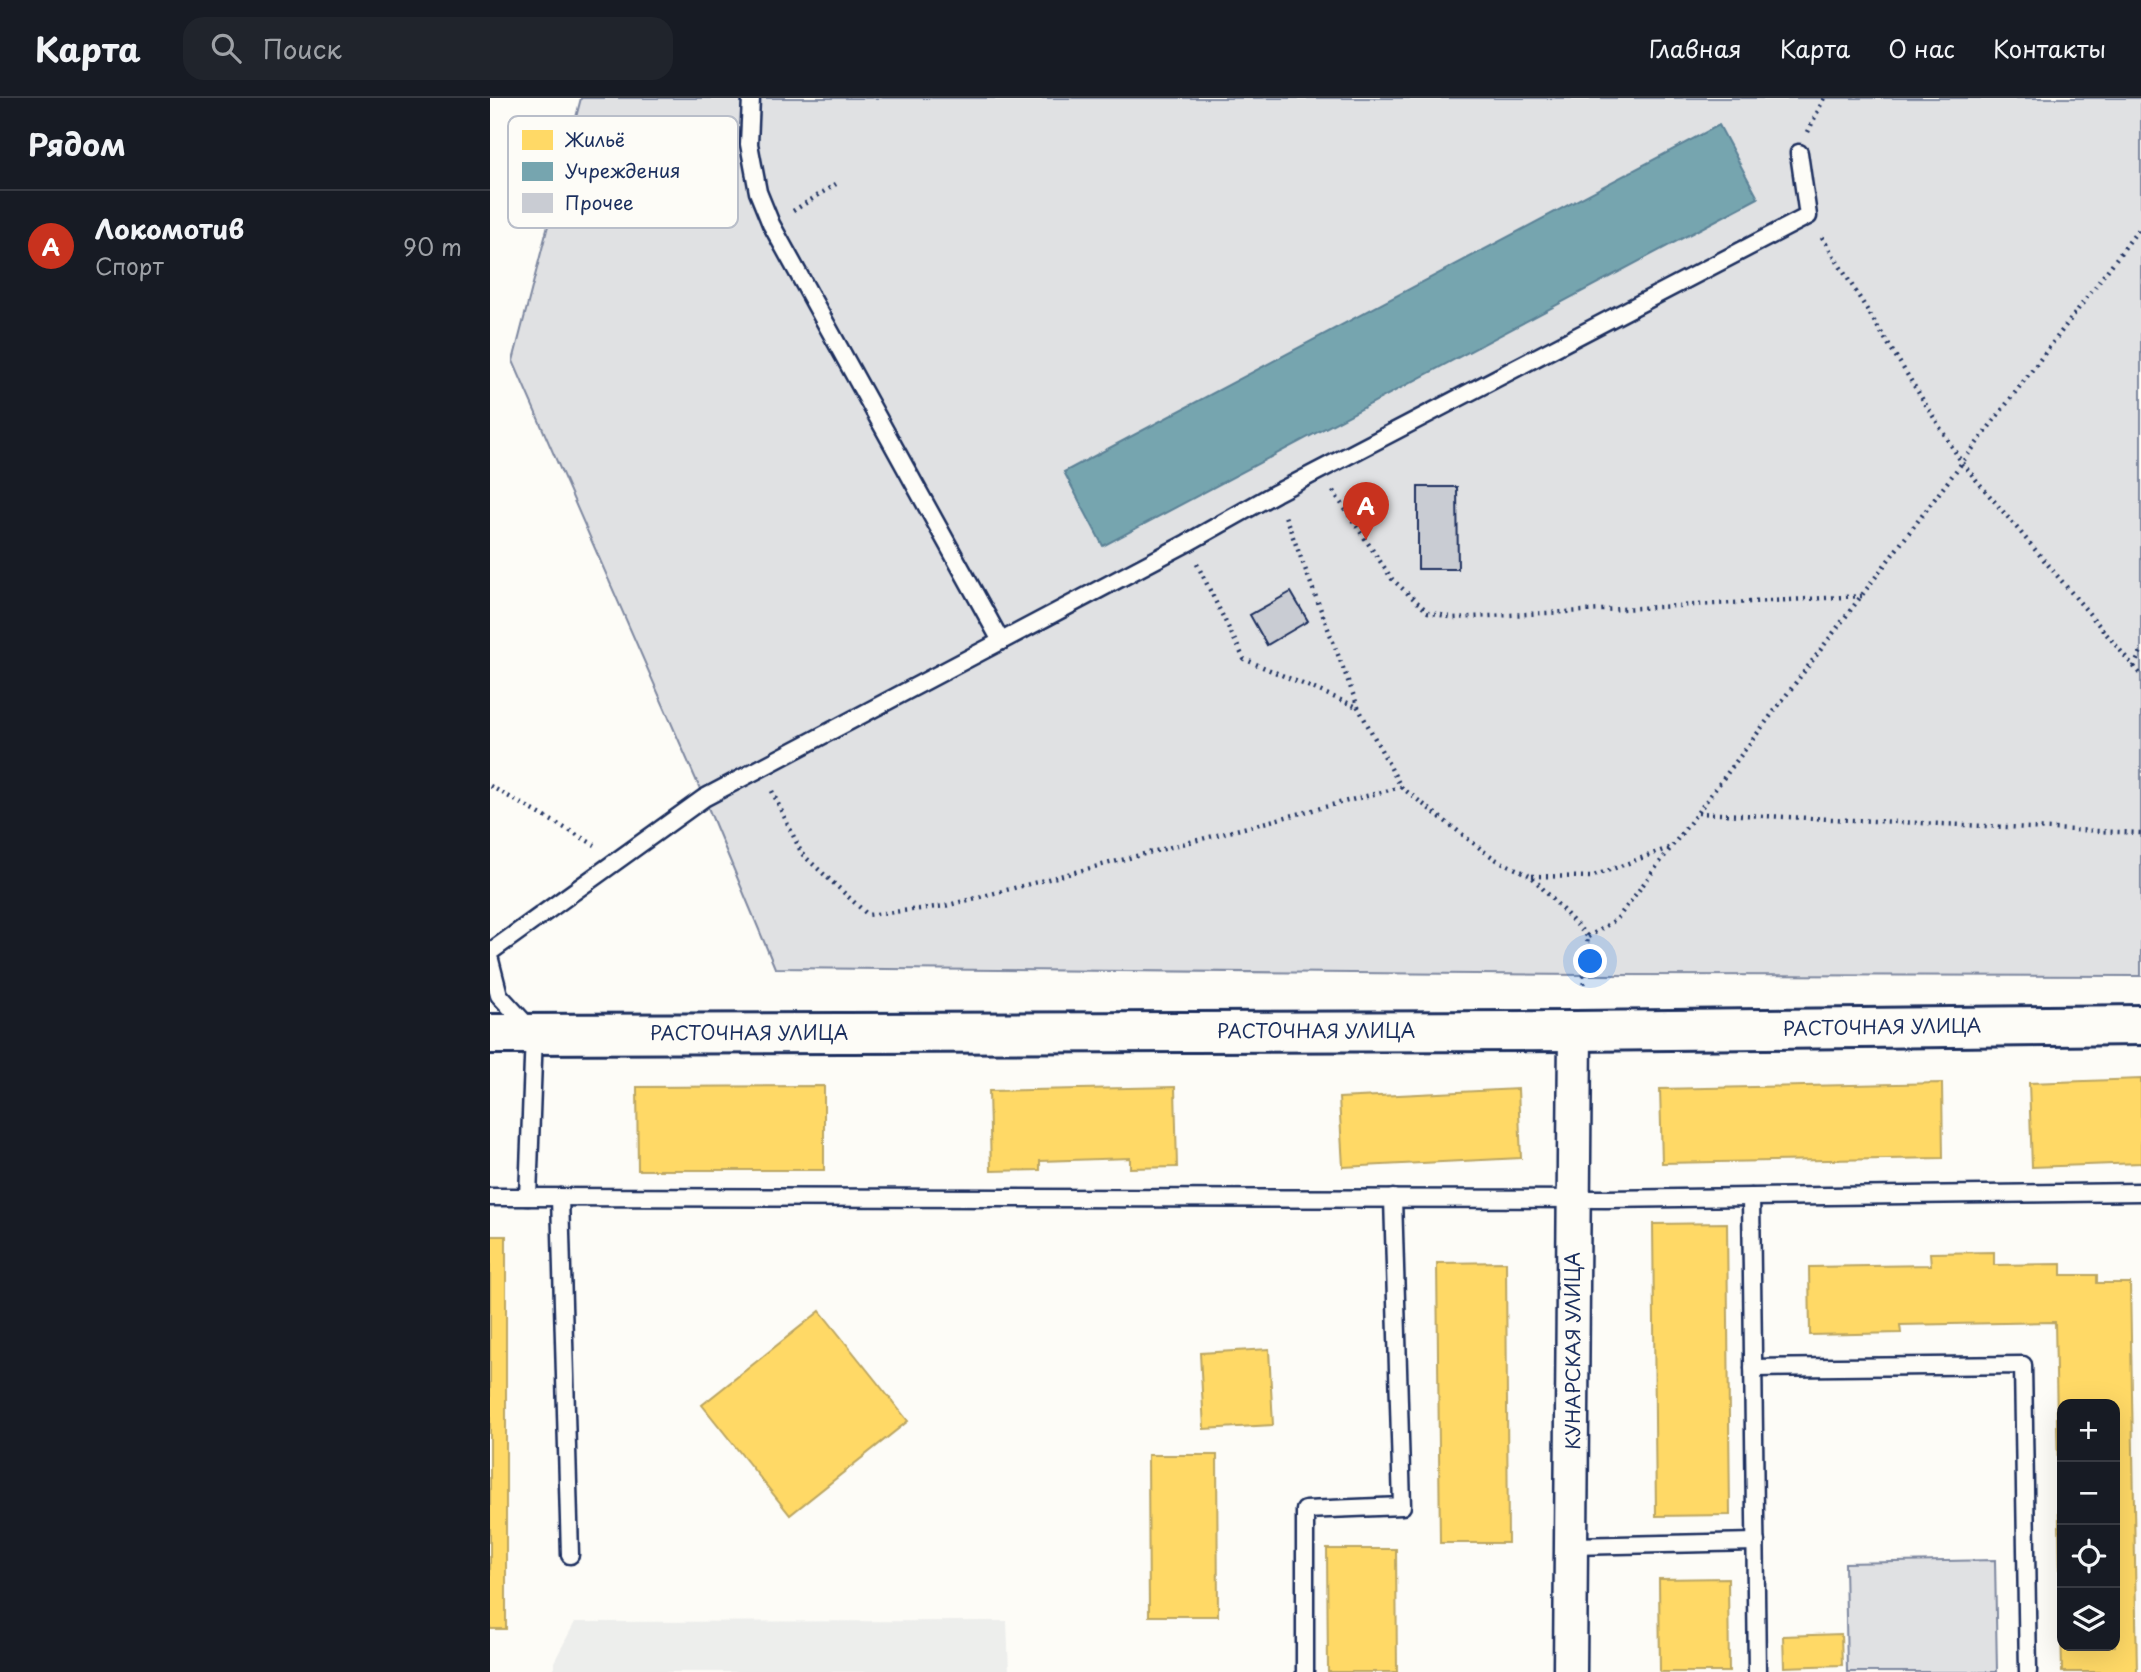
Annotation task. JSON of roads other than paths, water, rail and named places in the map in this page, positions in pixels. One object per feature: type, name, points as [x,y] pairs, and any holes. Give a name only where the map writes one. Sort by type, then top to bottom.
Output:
[{"type":"main road","name":"РАСТОЧНАЯ УЛИЦА","points":[[490,1034],[1575,1031],[2141,1025]]},
{"type":"street","name":"КУНАРСКАЯ УЛИЦА","points":[[1570,1672],[1575,1031]]},
{"type":"lane","points":[[751,98],[748,144],[758,192],[771,224],[1001,641]]},
{"type":"lane","points":[[490,953],[704,798],[1187,543],[1318,470],[1808,216],[1799,153]]},
{"type":"lane","points":[[490,960],[499,995],[534,1033],[528,1197]]},
{"type":"lane","points":[[490,1197],[1574,1198],[2141,1192]]},
{"type":"lane","points":[[560,1197],[570,1555]]},
{"type":"lane","points":[[1751,1197],[1757,1672]]},
{"type":"lane","points":[[1305,1672],[1305,1510],[1402,1506],[1393,1198]]},
{"type":"lane","points":[[1753,1368],[2023,1365],[2028,1672]]},
{"type":"lane","points":[[1571,1546],[1756,1542]]},
{"type":"place","name":"Локомотив","points":[[1366,540]]}]
